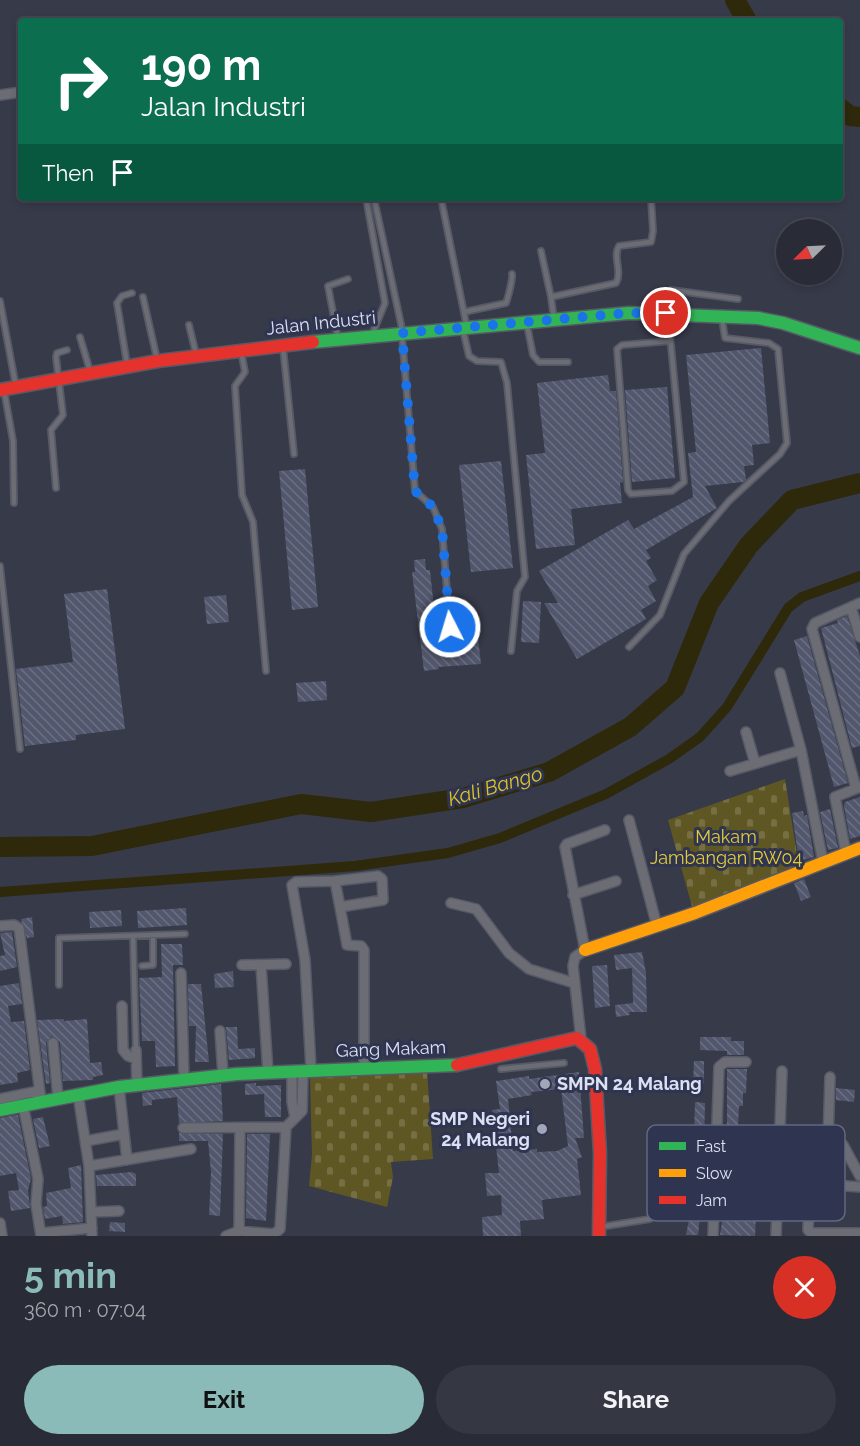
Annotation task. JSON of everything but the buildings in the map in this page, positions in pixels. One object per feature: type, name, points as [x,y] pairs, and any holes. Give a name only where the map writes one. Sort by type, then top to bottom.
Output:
[{"type":"street","points":[[0,95],[18,92]]},
{"type":"street","name":"Jalan Industri","points":[[7,389],[158,361],[283,345],[628,313],[722,316],[783,323],[860,348]]},
{"type":"street","points":[[846,853],[835,797],[858,787],[812,629],[815,623],[856,605],[860,637]]},
{"type":"street","points":[[780,673],[801,750],[823,862]]},
{"type":"street","points":[[746,732],[755,763]]},
{"type":"street","points":[[730,771],[801,750]]},
{"type":"street","points":[[629,820],[657,926]]},
{"type":"street","points":[[585,950],[565,847],[567,844],[605,830]]},
{"type":"street","points":[[600,1232],[600,1153],[595,1069],[590,1049],[581,1040],[573,960],[585,950],[657,926],[860,848]]},
{"type":"street","points":[[226,1236],[239,1231],[276,1233],[282,1219],[286,1127],[302,1111],[305,960],[291,887],[296,882],[335,881],[378,876],[382,879],[383,900],[340,907]]},
{"type":"street","points":[[573,895],[616,880]]},
{"type":"street","points":[[335,881],[347,945],[361,946],[364,950],[364,1068]]},
{"type":"street","points":[[451,903],[476,909],[509,953],[529,969],[574,983]]},
{"type":"street","points":[[0,926],[14,925],[20,928],[39,1096],[0,1099]]},
{"type":"street","points":[[242,965],[286,964]]},
{"type":"street","points":[[261,965],[268,1073]]},
{"type":"street","points":[[181,973],[184,1079]]},
{"type":"street","points":[[122,1006],[123,1050],[128,1056],[136,1054],[137,1085]]},
{"type":"street","points":[[220,1031],[223,1076]]},
{"type":"street","name":"Gang Makam","points":[[0,1110],[23,1105],[39,1096],[58,1098],[184,1079],[302,1071],[462,1065],[567,1039],[581,1040]]},
{"type":"street","points":[[53,1043],[58,1098]]},
{"type":"street","points":[[717,1125],[719,1067],[725,1062],[746,1062]]},
{"type":"street","points":[[780,1125],[782,1071]]},
{"type":"street","points":[[829,1125],[830,1077]]},
{"type":"street","points":[[119,1087],[127,1160]]},
{"type":"street","points":[[23,1105],[38,1179],[36,1204],[41,1235],[92,1232],[89,1166],[78,1094]]},
{"type":"street","points":[[183,1128],[286,1127]]},
{"type":"street","points":[[239,1231],[240,1128]]},
{"type":"street","points":[[86,1141],[124,1134]]},
{"type":"street","points":[[89,1166],[191,1149]]},
{"type":"street","points":[[845,1149],[860,1176]]},
{"type":"street","points":[[845,1186],[860,1187]]},
{"type":"street","points":[[92,1212],[119,1211]]},
{"type":"street","points":[[713,1236],[714,1221]]},
{"type":"street","points":[[776,1236],[777,1221]]},
{"type":"street","points":[[808,1221],[808,1230],[811,1233],[860,1233]]},
{"type":"street","points":[[0,1223],[2,1236]]},
{"type":"lane","points":[[367,201],[385,303],[372,335]]},
{"type":"lane","points":[[375,201],[402,333],[415,491],[433,507],[442,529],[450,627]]},
{"type":"lane","points":[[442,201],[464,312],[469,356],[477,361],[501,362],[507,383],[525,577],[517,591],[511,651]]},
{"type":"lane","points":[[551,297],[616,283],[619,278],[616,250],[619,246],[647,243],[652,240],[651,201]]},
{"type":"lane","points":[[542,251],[555,319]]},
{"type":"lane","points":[[464,312],[506,303],[507,291],[513,280],[512,274]]},
{"type":"lane","points":[[338,339],[328,286],[348,279]]},
{"type":"lane","points":[[670,341],[622,345],[617,349],[628,490],[631,494],[672,491],[684,482],[670,341],[666,313],[666,293],[671,290],[738,299]]},
{"type":"lane","points":[[127,367],[117,303],[122,296],[132,293]]},
{"type":"lane","points":[[143,297],[158,361]]},
{"type":"lane","points":[[0,301],[13,441],[14,503]]},
{"type":"lane","points":[[629,647],[650,629],[660,615],[680,562],[688,549],[729,501],[780,454],[787,443],[778,349],[769,343],[725,338],[722,316]]},
{"type":"lane","points":[[526,323],[533,355],[539,362],[568,362]]},
{"type":"lane","points":[[189,325],[197,356]]},
{"type":"lane","points":[[80,337],[91,374]]},
{"type":"lane","points":[[283,345],[294,454]]},
{"type":"lane","points":[[56,488],[51,430],[63,415],[56,357],[57,353],[67,350]]},
{"type":"lane","points":[[241,351],[245,372],[235,386],[242,495],[253,522],[266,671]]},
{"type":"lane","points":[[0,566],[20,749]]},
{"type":"lane","points":[[59,985],[59,938],[185,934]]},
{"type":"lane","points":[[133,936],[136,1054]]},
{"type":"lane","points":[[142,966],[153,965],[153,936]]},
{"type":"lane","points":[[532,1048],[533,1065]]},
{"type":"lane","points":[[501,1069],[564,1063]]},
{"type":"lane","points":[[600,1232],[647,1220]]},
{"type":"green space","name":"Makam Jambangan RW04","points":[[785,779],[799,867],[693,910],[668,820]]},
{"type":"green space","points":[[427,1071],[433,1159],[391,1162],[393,1177],[387,1207],[309,1186],[312,1155],[310,1076]]},
{"type":"waterway","points":[[735,0],[745,18]]},
{"type":"waterway","points":[[843,110],[850,116],[860,117]]},
{"type":"waterway","name":"Kali Bango","points":[[0,847],[92,846],[301,804],[371,812],[463,798],[549,772],[630,727],[675,688],[709,603],[749,545],[792,500],[860,483]]},
{"type":"waterway","name":"Kali Bango","points":[[0,892],[355,866],[448,853],[500,838],[606,794],[669,759],[700,737],[727,707],[788,608],[802,597],[860,576]]},
{"type":"traffic: fast","points":[[313,342],[629,313],[758,318],[783,323],[860,348]]},
{"type":"traffic: fast","points":[[0,1110],[119,1087],[237,1074],[457,1065]]},
{"type":"traffic: slow","points":[[585,950],[695,913],[860,848]]},
{"type":"traffic: jam","points":[[0,390],[158,361],[313,342]]},
{"type":"traffic: jam","points":[[457,1065],[577,1038],[590,1049],[595,1069],[600,1153],[599,1236]]},
{"type":"place","name":"SMPN 24 Malang","points":[[545,1084]]},
{"type":"place","name":"SMP Negeri 24 Malang","points":[[542,1129]]},
{"type":"route","points":[[450,627],[442,529],[433,507],[415,491],[402,333],[463,330],[628,313],[666,313]]}]
